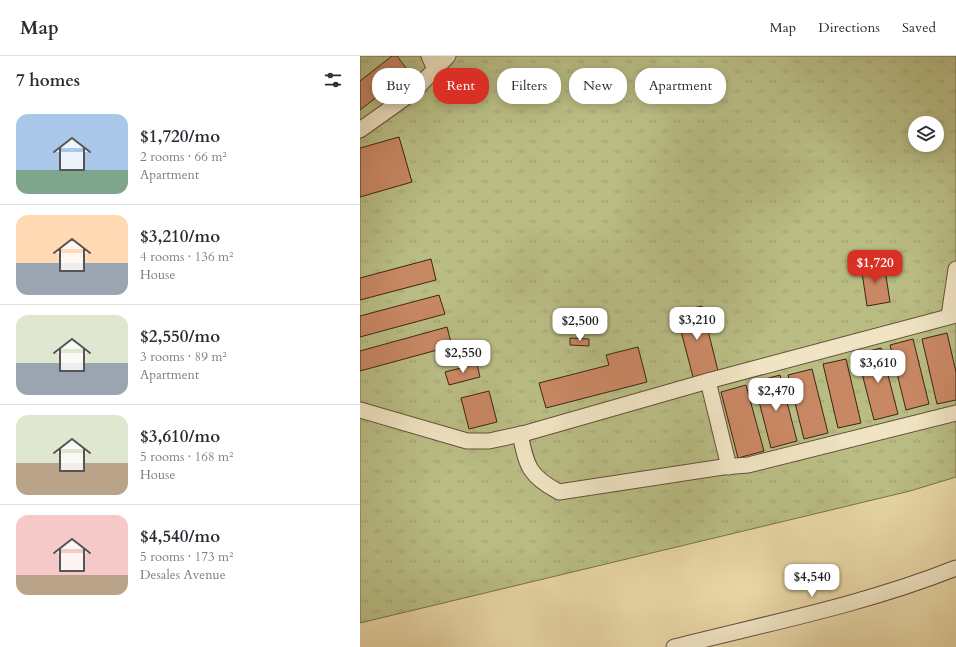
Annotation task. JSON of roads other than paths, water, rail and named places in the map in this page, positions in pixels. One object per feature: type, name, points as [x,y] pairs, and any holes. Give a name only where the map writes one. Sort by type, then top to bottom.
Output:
[{"type":"street","points":[[360,130],[412,93],[432,63],[448,56]]},
{"type":"street","points":[[360,410],[467,441],[489,441],[520,434],[708,381],[952,316],[956,269]]},
{"type":"street","points":[[708,381],[729,467]]},
{"type":"street","points":[[520,434],[527,465],[541,482],[559,492],[729,467],[748,466],[956,413]]},
{"type":"street","points":[[674,647],[878,595],[918,583],[956,568]]}]
